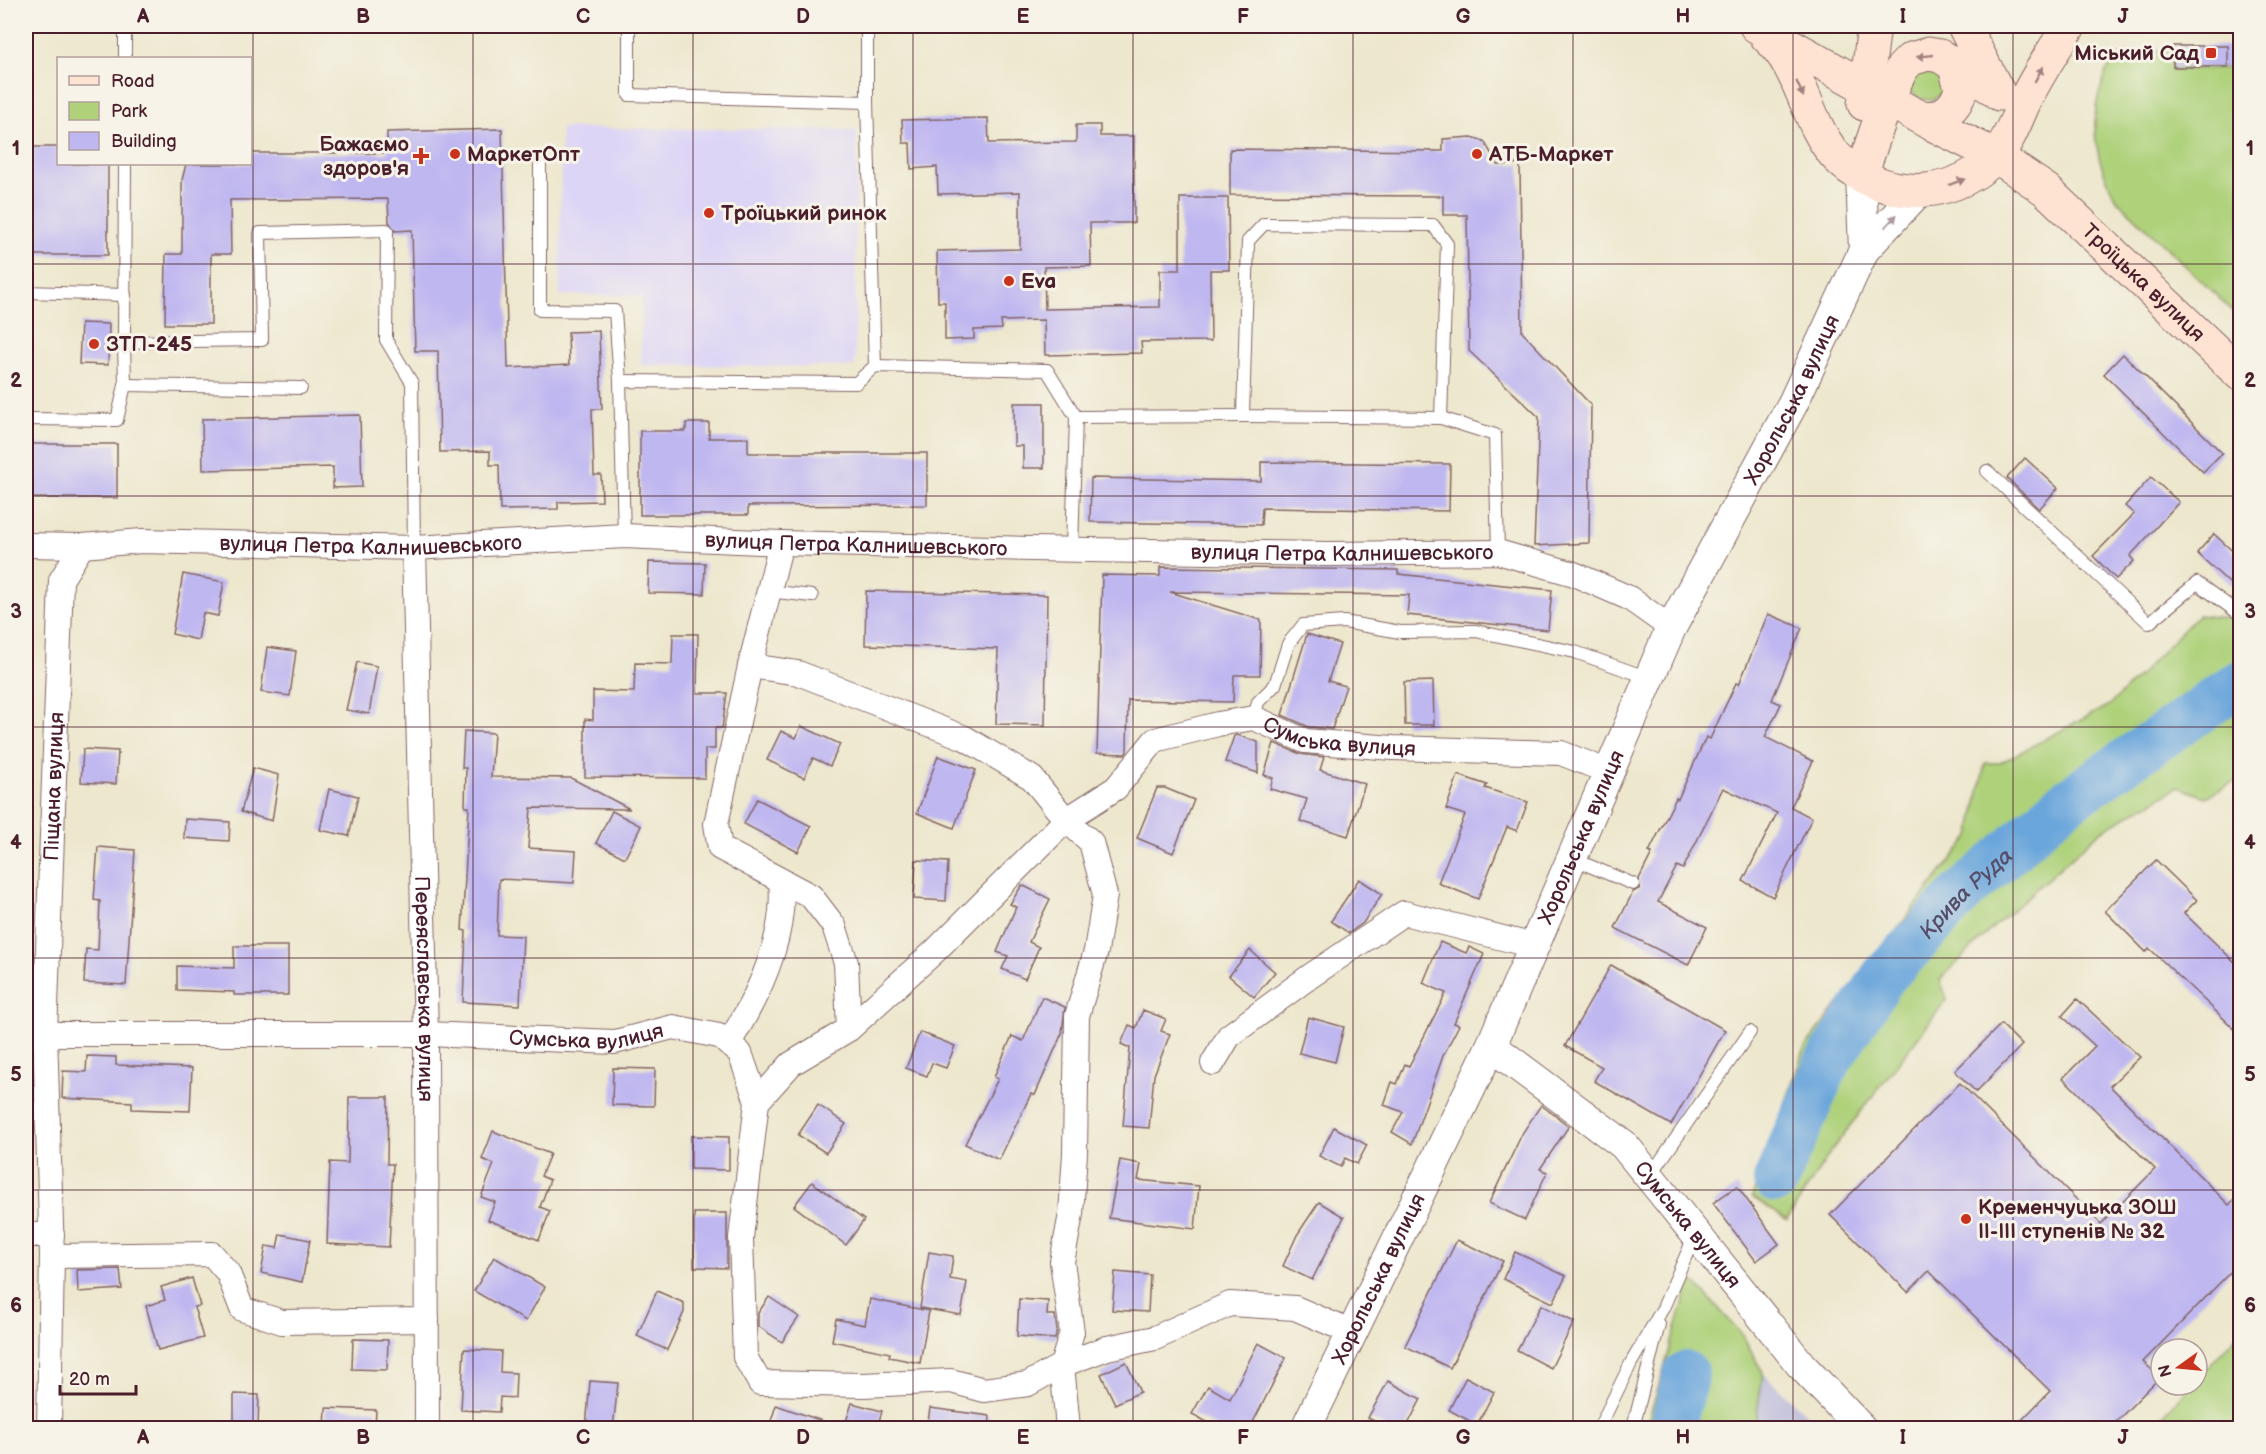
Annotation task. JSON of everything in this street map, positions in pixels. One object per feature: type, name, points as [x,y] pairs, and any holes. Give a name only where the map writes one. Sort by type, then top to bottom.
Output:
[{"type":"main road","points":[[1756,26],[1890,92],[1996,156],[2046,190]]},
{"type":"main road","points":[[1756,26],[1778,46],[1817,127],[1836,155],[1861,175],[1890,189],[1919,191],[1950,185],[1968,178],[1996,156],[2040,73],[2069,26]]},
{"type":"main road","points":[[1874,26],[1890,92],[1932,118],[1952,108],[1961,88],[1955,67]]},
{"type":"main road","points":[[1964,26],[2046,190]]},
{"type":"main road","points":[[1861,175],[1890,92],[1911,59],[1928,54],[1946,58],[1955,67],[1998,92]]},
{"type":"main road","name":"Троїцька вулиця","points":[[2046,190],[2241,374]]},
{"type":"street","points":[[1861,175],[1864,250]]},
{"type":"street","points":[[1864,250],[1919,191]]},
{"type":"street","name":"Хорольська вулиця","points":[[1306,1428],[1491,1046],[1671,628],[1793,403],[1864,250]]},
{"type":"street","name":"вулиця Петра Калнишевського","points":[[26,545],[82,546],[142,541],[414,548],[624,536],[781,543],[1328,554],[1498,552],[1574,574],[1629,598],[1671,628]]},
{"type":"street","points":[[781,543],[750,666],[716,824],[720,848],[811,896],[834,926],[846,963],[849,1029]]},
{"type":"street","name":"Піщана вулиця","points":[[49,1428],[52,1245],[35,1034],[61,580],[82,546]]},
{"type":"street","name":"Переяславська вулиця","points":[[414,548],[426,1034],[427,1428]]},
{"type":"street","points":[[750,666],[798,673],[965,738],[1032,778],[1066,820],[1091,842],[1105,894],[1096,951],[1077,1016],[1076,1153],[1071,1214],[1062,1263],[1072,1332],[1062,1365],[1068,1428]]},
{"type":"street","name":"Сумська вулиця","points":[[35,1034],[426,1034],[615,1042],[673,1026],[719,1036],[740,1053],[757,1102],[791,1064],[849,1029],[936,951],[1066,820],[1116,788],[1155,741],[1218,724],[1254,718],[1305,741],[1393,748],[1561,753],[1609,772]]},
{"type":"street","points":[[728,1044],[748,1012],[776,941],[783,908],[781,881]]},
{"type":"street","points":[[1213,1063],[1228,1036],[1309,977],[1404,913],[1534,946]]},
{"type":"street","name":"Сумська вулиця","points":[[1491,1046],[1624,1145],[1800,1365],[1861,1428]]},
{"type":"street","points":[[757,1102],[741,1238],[745,1357],[760,1383],[863,1384],[951,1381],[984,1390],[1028,1384],[1062,1365],[1107,1348],[1155,1338],[1230,1304],[1295,1308],[1353,1333]]},
{"type":"street","points":[[26,1235],[52,1245],[212,1254],[228,1273],[242,1309],[282,1322],[427,1320]]},
{"type":"lane","points":[[125,26],[125,57]]},
{"type":"lane","points":[[628,26],[630,95],[867,102]]},
{"type":"lane","points":[[867,26],[875,366]]},
{"type":"lane","points":[[26,419],[117,420],[125,385],[125,165]]},
{"type":"lane","points":[[540,165],[540,310],[615,311],[620,381],[624,536]]},
{"type":"lane","points":[[1243,416],[1248,241],[1264,224],[1434,225],[1447,244],[1441,418]]},
{"type":"lane","points":[[124,342],[262,340],[260,233],[387,230],[386,340],[412,383],[414,548]]},
{"type":"lane","points":[[26,292],[125,295]]},
{"type":"lane","points":[[620,381],[856,383],[875,366],[1047,370],[1076,417],[1072,549]]},
{"type":"lane","points":[[125,385],[301,388]]},
{"type":"lane","points":[[1076,417],[1441,418],[1495,435],[1498,552]]},
{"type":"lane","points":[[1987,471],[2149,622],[2197,583],[2236,612],[2241,610]]},
{"type":"lane","points":[[768,591],[812,596]]},
{"type":"lane","points":[[1254,718],[1258,702],[1275,685],[1288,644],[1303,625],[1344,622],[1400,632],[1476,631],[1575,651],[1649,678]]},
{"type":"lane","points":[[1571,858],[1633,884]]},
{"type":"lane","points":[[1650,1177],[1750,1032]]},
{"type":"lane","points":[[1599,1428],[1631,1363],[1663,1308],[1695,1234]]},
{"type":"lane","points":[[1633,1428],[1663,1308]]},
{"type":"shaded area","name":"Троїцький ринок","points":[[561,128],[857,130],[855,367],[641,365],[641,296],[560,295]]},
{"type":"shaded area","points":[[1763,1373],[1821,1428],[1755,1428]]},
{"type":"green space","points":[[2171,51],[2172,69],[2230,68],[2230,52],[2240,52],[2240,318],[2118,201],[2104,173],[2096,143],[2095,128],[2098,97],[2106,74],[2111,63],[2117,58],[2126,54]]},
{"type":"green space","points":[[1921,65],[1945,76],[1944,91],[1933,100],[1919,99],[1909,89]]},
{"type":"green space","points":[[2198,615],[2234,619],[2240,616],[2240,779],[2206,797],[2178,787],[2101,831],[1988,932],[1940,980],[1947,999],[1831,1151],[1787,1220],[1752,1197],[1805,1047],[1970,836],[1985,763],[2000,763],[2111,704]]},
{"type":"green space","points":[[1691,1278],[1740,1332],[1763,1373],[1755,1428],[1646,1428]]},
{"type":"green space","points":[[2240,1332],[2240,1428],[2151,1428],[2180,1397],[2209,1397],[2209,1366]]},
{"type":"building","points":[[2173,46],[2228,46],[2228,67],[2173,67]]},
{"type":"building","points":[[988,118],[989,143],[1076,142],[1076,125],[1100,125],[1100,136],[1134,136],[1134,223],[1090,223],[1091,266],[1044,267],[1045,309],[1160,307],[1160,270],[1180,270],[1180,198],[1228,198],[1229,270],[1210,270],[1211,341],[1141,342],[1142,353],[1045,355],[1044,320],[1001,321],[1002,329],[974,330],[974,339],[945,340],[945,302],[938,302],[937,251],[1020,249],[1020,192],[938,194],[937,167],[911,169],[910,143],[903,143],[902,120]]},
{"type":"building","points":[[502,129],[508,368],[569,365],[568,332],[599,331],[602,409],[592,409],[594,475],[601,475],[602,501],[558,502],[558,509],[500,510],[499,465],[490,465],[490,451],[440,452],[438,351],[415,351],[412,230],[395,231],[389,222],[388,199],[230,200],[231,254],[211,254],[211,324],[165,324],[166,254],[182,254],[182,180],[186,165],[252,165],[252,153],[387,153],[387,132]]},
{"type":"building","points":[[1472,137],[1484,141],[1498,165],[1520,164],[1522,332],[1591,405],[1589,543],[1534,546],[1539,417],[1469,351],[1467,215],[1443,215],[1443,196],[1230,195],[1230,149],[1443,151],[1443,139]]},
{"type":"building","points":[[26,147],[57,147],[57,165],[108,165],[108,255],[26,255]]},
{"type":"building","name":"ЗТП-245","points":[[81,323],[109,324],[108,365],[79,364]]},
{"type":"building","points":[[2123,354],[2222,453],[2203,472],[2104,374]]},
{"type":"building","points":[[1014,403],[1044,403],[1044,468],[1023,468],[1023,446],[1014,446]]},
{"type":"building","points":[[360,415],[362,487],[333,488],[333,467],[203,470],[202,419]]},
{"type":"building","points":[[686,423],[709,423],[709,438],[748,438],[748,453],[927,453],[927,505],[748,506],[748,515],[640,515],[640,431],[686,431]]},
{"type":"building","points":[[26,444],[117,444],[117,498],[26,498]]},
{"type":"building","points":[[2025,458],[2058,488],[2039,509],[2007,478]]},
{"type":"building","points":[[1261,462],[1450,464],[1449,511],[1262,508],[1261,525],[1090,522],[1091,478],[1261,481]]},
{"type":"building","points":[[2151,477],[2179,502],[2130,556],[2134,561],[2116,579],[2093,556],[2134,514],[2125,506]]},
{"type":"building","points":[[2214,534],[2241,559],[2241,594],[2197,553]]},
{"type":"building","points":[[649,562],[705,563],[704,594],[648,593]]},
{"type":"building","points":[[1160,567],[1398,570],[1398,574],[1552,590],[1548,630],[1407,615],[1409,595],[1170,592],[1261,620],[1260,675],[1234,675],[1233,702],[1128,700],[1127,752],[1125,754],[1097,753],[1102,575],[1160,576]]},
{"type":"building","points":[[183,574],[224,582],[218,616],[203,613],[198,640],[172,634]]},
{"type":"building","points":[[866,591],[1047,595],[1045,725],[996,724],[998,649],[865,645]]},
{"type":"building","points":[[1768,614],[1802,628],[1772,700],[1781,704],[1765,737],[1813,761],[1791,807],[1812,818],[1773,897],[1743,881],[1777,813],[1723,788],[1683,869],[1677,866],[1658,902],[1707,927],[1688,965],[1615,928],[1633,892],[1640,888],[1639,879],[1652,853],[1649,852],[1676,798],[1678,799],[1706,737],[1710,739],[1736,683],[1739,684]]},
{"type":"building","points":[[673,634],[698,634],[697,693],[727,693],[722,728],[715,728],[715,749],[705,749],[705,778],[585,777],[585,719],[593,720],[593,691],[634,692],[635,663],[672,664]]},
{"type":"building","points":[[1307,634],[1340,644],[1328,681],[1346,686],[1332,729],[1309,727],[1282,715]]},
{"type":"building","points":[[267,647],[296,651],[290,696],[261,692]]},
{"type":"building","points":[[357,662],[377,666],[369,714],[346,710]]},
{"type":"building","points":[[1433,681],[1434,725],[1405,725],[1404,682]]},
{"type":"building","points":[[801,726],[840,744],[830,766],[813,758],[804,778],[767,760],[781,731],[796,738]]},
{"type":"building","points":[[464,731],[494,733],[491,777],[571,778],[630,809],[531,808],[528,848],[576,851],[574,883],[499,879],[497,935],[523,936],[520,1005],[463,1002],[466,931],[462,930],[469,807],[465,807],[466,768],[462,768]]},
{"type":"building","points":[[1234,736],[1258,742],[1258,773],[1225,762]]},
{"type":"building","points":[[1274,743],[1300,754],[1324,757],[1320,770],[1365,784],[1348,836],[1300,821],[1307,799],[1270,789],[1273,778],[1264,775]]},
{"type":"building","points":[[83,749],[118,751],[116,784],[81,782]]},
{"type":"building","points":[[938,756],[976,770],[954,828],[917,813]]},
{"type":"building","points":[[253,768],[279,775],[272,821],[241,812]]},
{"type":"building","points":[[1458,775],[1487,785],[1485,788],[1528,802],[1517,831],[1507,827],[1478,899],[1438,883],[1465,815],[1446,809]]},
{"type":"building","points":[[1157,788],[1165,788],[1194,800],[1173,853],[1137,838]]},
{"type":"building","points":[[329,789],[358,796],[349,836],[320,830]]},
{"type":"building","points":[[757,799],[811,826],[798,852],[744,824]]},
{"type":"building","points":[[612,811],[641,826],[625,858],[596,843]]},
{"type":"building","points":[[185,819],[230,822],[229,841],[184,838]]},
{"type":"building","points":[[98,847],[135,850],[126,985],[84,983],[86,949],[98,950],[100,901],[94,900]]},
{"type":"building","points":[[916,860],[948,862],[946,901],[914,899]]},
{"type":"building","points":[[2156,860],[2197,900],[2184,913],[2241,968],[2241,1035],[2149,948],[2146,952],[2105,911]]},
{"type":"building","points":[[1359,879],[1382,894],[1363,923],[1349,933],[1331,921]]},
{"type":"building","points":[[1022,885],[1050,899],[1029,942],[1039,947],[1025,979],[1002,969],[1008,956],[997,952],[1016,907],[1010,904]]},
{"type":"building","points":[[1440,942],[1466,953],[1469,947],[1484,954],[1454,1023],[1459,1025],[1443,1056],[1412,1144],[1392,1132],[1403,1112],[1384,1105],[1392,1082],[1397,1084],[1405,1064],[1409,1066],[1446,993],[1423,983]]},
{"type":"building","points":[[234,946],[288,946],[288,995],[234,995],[234,992],[177,990],[177,966],[234,968]]},
{"type":"building","points":[[1250,950],[1275,972],[1254,997],[1229,976]]},
{"type":"building","points":[[1611,965],[1725,1030],[1671,1125],[1594,1081],[1602,1067],[1565,1046]]},
{"type":"building","points":[[1042,997],[1065,1007],[1062,1033],[1035,1095],[1031,1094],[999,1160],[965,1144],[998,1079],[994,1077],[1012,1036],[1023,1041]]},
{"type":"building","name":"Кременчуцька ЗОШ ІІ-ІІІ ступенів № 32","points":[[2077,999],[2140,1057],[2110,1086],[2229,1205],[2241,1193],[2241,1261],[2167,1337],[2149,1337],[2149,1356],[2143,1362],[2149,1367],[2149,1388],[2110,1428],[2014,1428],[2050,1391],[1929,1271],[1908,1292],[1830,1215],[1960,1083],[2101,1224],[2155,1169],[2063,1078],[2095,1046],[2062,1016]]},
{"type":"building","points":[[1143,1010],[1166,1019],[1161,1031],[1170,1034],[1154,1075],[1149,1128],[1123,1126],[1130,1048],[1121,1044],[1129,1025],[1136,1028]]},
{"type":"building","points":[[1308,1017],[1344,1027],[1335,1062],[1299,1053]]},
{"type":"building","points":[[2001,1024],[2022,1045],[1976,1092],[1955,1071]]},
{"type":"building","points":[[920,1032],[955,1046],[946,1068],[932,1063],[927,1076],[906,1068]]},
{"type":"building","points":[[87,1056],[116,1057],[116,1065],[192,1068],[190,1111],[132,1109],[132,1102],[62,1098],[63,1071],[86,1072]]},
{"type":"building","points":[[613,1068],[655,1069],[654,1106],[612,1105]]},
{"type":"building","points":[[349,1097],[388,1097],[387,1164],[393,1164],[389,1247],[327,1244],[330,1162],[348,1163]]},
{"type":"building","points":[[818,1105],[846,1124],[826,1153],[798,1135]]},
{"type":"building","points":[[1541,1105],[1569,1126],[1540,1169],[1547,1172],[1525,1220],[1489,1203],[1523,1132]]},
{"type":"building","points":[[1334,1127],[1367,1145],[1357,1164],[1345,1158],[1341,1167],[1319,1156]]},
{"type":"building","points":[[493,1131],[550,1154],[541,1176],[550,1180],[540,1207],[550,1211],[539,1240],[488,1220],[495,1202],[481,1197],[494,1164],[482,1159]]},
{"type":"building","points":[[691,1136],[729,1137],[729,1170],[691,1169]]},
{"type":"building","points":[[1120,1160],[1141,1164],[1138,1180],[1199,1186],[1195,1229],[1109,1218]]},
{"type":"building","points":[[812,1182],[864,1220],[846,1245],[794,1206]]},
{"type":"building","points":[[1737,1186],[1779,1244],[1756,1261],[1713,1203]]},
{"type":"building","points":[[1319,1202],[1344,1217],[1312,1280],[1283,1266],[1297,1235]]},
{"type":"building","points":[[694,1213],[727,1213],[727,1268],[694,1267]]},
{"type":"building","points":[[280,1234],[310,1240],[302,1282],[261,1273],[266,1246],[277,1248]]},
{"type":"building","points":[[1457,1240],[1503,1261],[1450,1368],[1405,1346]]},
{"type":"building","points":[[929,1252],[953,1256],[950,1279],[967,1282],[961,1315],[920,1308]]},
{"type":"building","points":[[1515,1252],[1566,1276],[1553,1303],[1503,1279]]},
{"type":"building","points":[[494,1257],[545,1287],[526,1321],[474,1291]]},
{"type":"building","points":[[120,1269],[122,1289],[78,1292],[77,1270]]},
{"type":"building","points":[[1115,1272],[1150,1275],[1148,1312],[1112,1310]]},
{"type":"building","points":[[192,1278],[200,1306],[194,1307],[203,1338],[158,1350],[146,1306],[165,1300],[161,1287]]},
{"type":"building","points":[[657,1291],[684,1303],[684,1312],[667,1350],[637,1336]]},
{"type":"building","points":[[769,1297],[799,1317],[782,1342],[758,1326],[758,1313]]},
{"type":"building","points":[[870,1299],[929,1311],[920,1363],[889,1357],[890,1353],[832,1341],[836,1319],[865,1325]]},
{"type":"building","points":[[1019,1299],[1048,1301],[1047,1315],[1055,1315],[1057,1331],[1055,1339],[1017,1336]]},
{"type":"building","points":[[1541,1305],[1574,1322],[1551,1368],[1517,1350]]},
{"type":"building","points":[[353,1339],[388,1340],[387,1370],[352,1369]]},
{"type":"building","points":[[1258,1343],[1286,1358],[1250,1428],[1218,1428],[1192,1414],[1208,1386],[1230,1399]]},
{"type":"building","points":[[464,1349],[501,1351],[500,1372],[516,1373],[515,1398],[500,1397],[499,1412],[461,1410]]},
{"type":"building","points":[[1126,1362],[1140,1392],[1115,1404],[1101,1374]]},
{"type":"building","points":[[1466,1377],[1494,1392],[1477,1425],[1449,1410]]},
{"type":"building","points":[[590,1381],[618,1383],[613,1428],[586,1428]]},
{"type":"building","points":[[1388,1381],[1421,1399],[1406,1428],[1388,1428],[1368,1418]]},
{"type":"building","points":[[234,1394],[259,1395],[258,1428],[234,1428]]},
{"type":"building","points":[[852,1403],[882,1411],[877,1428],[844,1428]]},
{"type":"building","points":[[776,1405],[834,1425],[833,1428],[769,1428]]},
{"type":"building","points":[[326,1408],[376,1410],[375,1428],[325,1428]]},
{"type":"building","points":[[930,1408],[990,1416],[989,1428],[927,1428]]},
{"type":"waterway","name":"Крива Руда","points":[[1776,1180],[1827,1063],[1884,976],[1962,893],[2063,804],[2240,683]]},
{"type":"waterway","name":"Крива Руда","points":[[1672,1428],[1686,1374]]},
{"type":"place","name":"Міський Сад","points":[[2211,53]]},
{"type":"place","name":"МаркетОпт","points":[[455,154]]},
{"type":"place","name":"АТБ-Маркет","points":[[1477,154]]},
{"type":"place","name":"Бажаємо здоров'я","points":[[421,156]]},
{"type":"place","name":"Троїцький ринок","points":[[709,213]]},
{"type":"place","name":"Eva","points":[[1009,281]]},
{"type":"place","name":"ЗТП-245","points":[[94,344]]},
{"type":"place","name":"Кременчуцька ЗОШ ІІ-ІІІ ступенів № 32","points":[[1966,1219]]}]
